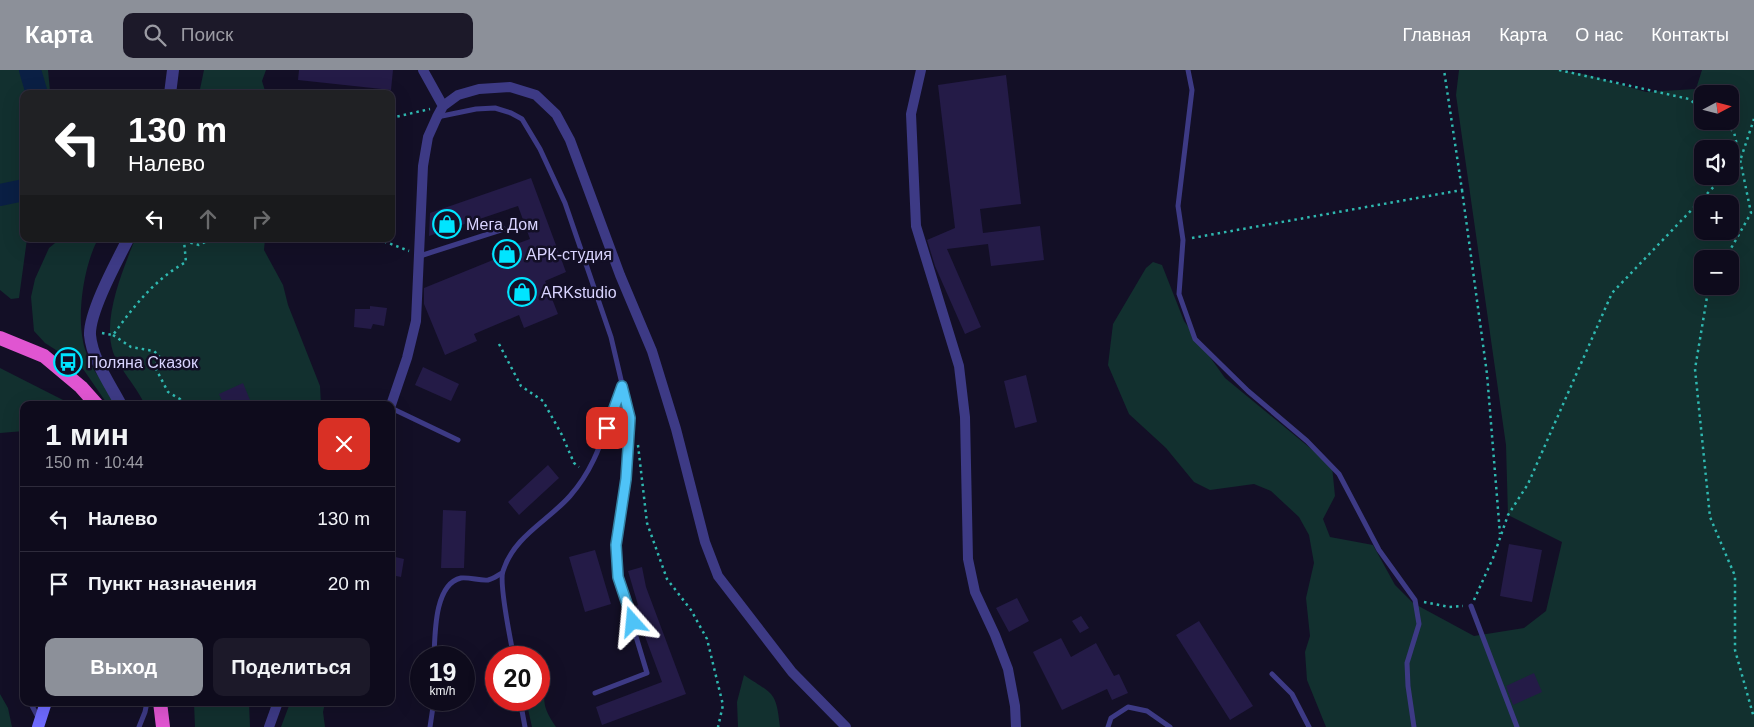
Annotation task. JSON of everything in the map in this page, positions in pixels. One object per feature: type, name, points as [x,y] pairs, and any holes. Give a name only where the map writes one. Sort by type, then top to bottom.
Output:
[{"type":"highway","points":[[0,338],[44,356],[81,387],[93,401]]},
{"type":"highway","points":[[0,343],[45,364],[83,401]]},
{"type":"highway","points":[[160,706],[163,727]]},
{"type":"highway","points":[[169,706],[172,727]]},
{"type":"main road","points":[[39,724],[45,706]]},
{"type":"street","points":[[170,90],[172,70]]},
{"type":"street","points":[[423,70],[443,106]]},
{"type":"street","points":[[921,70],[911,114],[916,226],[959,366],[965,418],[968,559],[976,592],[996,635],[1008,669],[1015,706],[1016,727]]},
{"type":"street","points":[[393,401],[407,358],[416,321],[423,166],[428,137],[437,117],[443,106],[458,95],[479,89],[510,87],[536,95],[556,114],[570,140],[620,275],[652,351],[676,429],[705,542],[718,576],[792,672],[846,727]]},
{"type":"street","points":[[120,401],[96,355],[91,334],[95,313],[127,242]]},
{"type":"street","points":[[120,401],[95,356],[90,334],[95,313],[127,242]]},
{"type":"street","points":[[269,727],[277,706]]},
{"type":"lane","points":[[1188,70],[1192,90],[1178,206],[1183,240],[1179,294],[1195,339],[1248,391],[1307,441],[1339,474],[1379,550],[1415,600],[1419,624],[1407,663],[1408,686],[1414,727]]},
{"type":"lane","points":[[437,117],[476,109],[495,108],[522,119],[540,148],[565,203],[611,337],[630,418],[626,479],[616,545],[618,577],[647,673],[596,694]]},
{"type":"lane","points":[[420,256],[504,229]]},
{"type":"lane","points":[[434,646],[434,631],[442,593],[451,582],[462,578],[489,580],[502,572],[517,544],[539,522],[570,496],[586,474],[599,451],[622,386]]},
{"type":"lane","points":[[395,408],[458,440]]},
{"type":"lane","points":[[502,572],[512,646]]},
{"type":"lane","points":[[1471,606],[1517,727]]},
{"type":"lane","points":[[1272,674],[1292,694],[1309,727]]},
{"type":"lane","points":[[32,706],[39,724]]},
{"type":"lane","points":[[139,727],[146,706]]},
{"type":"lane","points":[[1108,727],[1111,718],[1128,708],[1147,711],[1170,727]]},
{"type":"lane","points":[[430,727],[432,711]]},
{"type":"lane","points":[[522,711],[525,727]]},
{"type":"path","points":[[1444,70],[1487,374],[1500,536]]},
{"type":"path","points":[[1559,70],[1689,99],[1694,103]]},
{"type":"path","points":[[395,117],[443,106]]},
{"type":"path","points":[[1740,158],[1754,119]]},
{"type":"path","points":[[1730,250],[1750,213],[1740,158],[1734,132],[1731,130]]},
{"type":"path","points":[[1415,600],[1449,607],[1471,606],[1493,558],[1508,515],[1528,484],[1612,293],[1715,185]]},
{"type":"path","points":[[1183,240],[1462,190]]},
{"type":"path","points":[[113,335],[137,302],[167,273],[186,262],[184,242]]},
{"type":"path","points":[[188,242],[199,245],[205,242]]},
{"type":"path","points":[[385,242],[420,256]]},
{"type":"path","points":[[1707,295],[1694,369],[1710,518],[1735,576],[1735,650],[1754,718]]},
{"type":"path","points":[[91,334],[113,335],[131,347],[154,351],[159,356],[155,367],[168,392],[181,401]]},
{"type":"path","points":[[500,344],[521,386],[543,402],[562,435],[574,462],[586,474]]},
{"type":"path","points":[[638,442],[647,523],[667,578],[690,610],[707,639],[723,705],[718,727]]},
{"type":"green space","points":[[0,70],[48,70],[50,90],[20,90],[20,242],[27,242],[19,298],[11,299],[0,290]]},
{"type":"green space","points":[[204,70],[266,70],[262,81],[265,90],[200,90]]},
{"type":"green space","points":[[1459,70],[1561,70],[1588,75],[1646,92],[1694,89],[1694,130],[1739,130],[1739,85],[1697,85],[1702,70],[1754,70],[1754,727],[1326,727],[1307,680],[1305,652],[1310,636],[1306,598],[1314,563],[1309,535],[1299,517],[1271,491],[1254,484],[1210,490],[1194,482],[1166,448],[1129,414],[1108,365],[1113,324],[1146,268],[1153,262],[1162,265],[1184,321],[1225,378],[1332,466],[1335,496],[1323,519],[1330,537],[1373,545],[1395,585],[1413,603],[1474,636],[1524,628],[1546,611],[1562,542],[1508,515],[1506,445],[1456,95]]},
{"type":"green space","points":[[56,242],[97,242],[89,262],[83,289],[81,329],[84,347],[92,366],[116,401],[105,401],[81,366],[45,343],[34,331],[31,297],[35,279],[49,248]]},
{"type":"green space","points":[[134,242],[265,242],[264,250],[283,285],[288,305],[320,386],[321,401],[143,401],[115,358],[110,339],[110,324],[115,294]]},
{"type":"green space","points":[[0,368],[64,401],[20,401],[20,431],[0,433]]},
{"type":"green space","points":[[744,675],[767,690],[771,695],[777,706],[780,727],[738,727],[737,702]]},
{"type":"green space","points":[[0,694],[8,708],[12,727],[0,727]]},
{"type":"green space","points":[[194,706],[249,706],[250,727],[195,727]]},
{"type":"green space","points":[[289,706],[324,706],[323,712],[325,727],[281,727]]},
{"type":"green space","points":[[528,711],[546,711],[556,727],[532,727]]},
{"type":"building","points":[[299,70],[393,70],[391,90],[298,80]]},
{"type":"building","points":[[1006,75],[1021,204],[980,209],[983,233],[1040,226],[1044,260],[991,266],[988,244],[947,249],[981,327],[965,334],[935,266],[927,240],[955,228],[938,85]]},
{"type":"building","points":[[531,178],[566,272],[545,281],[558,314],[524,328],[519,315],[474,334],[477,341],[445,355],[424,304],[424,288],[493,260],[491,253],[530,239],[518,206],[429,236],[430,213]]},
{"type":"building","points":[[370,306],[387,308],[384,326],[373,324],[371,329],[354,327],[355,309],[370,309]]},
{"type":"building","points":[[423,367],[459,384],[451,401],[415,385]]},
{"type":"building","points":[[1026,375],[1037,422],[1015,428],[1004,381]]},
{"type":"building","points":[[243,383],[250,401],[222,401],[219,394]]},
{"type":"building","points":[[548,465],[559,478],[519,515],[508,502]]},
{"type":"building","points":[[443,510],[466,511],[464,568],[441,568]]},
{"type":"building","points":[[1509,544],[1542,550],[1532,602],[1500,596]]},
{"type":"building","points":[[595,550],[611,604],[585,612],[569,557]]},
{"type":"building","points":[[395,557],[404,559],[401,577],[395,576]]},
{"type":"building","points":[[642,567],[646,587],[686,694],[602,725],[596,707],[662,682],[634,607],[638,605],[628,571]]},
{"type":"building","points":[[1017,598],[1029,621],[1009,632],[996,608]]},
{"type":"building","points":[[1081,616],[1089,628],[1080,633],[1072,621]]},
{"type":"building","points":[[1199,621],[1253,706],[1230,720],[1176,635]]},
{"type":"building","points":[[1061,638],[1071,657],[1096,643],[1114,676],[1119,674],[1128,693],[1112,700],[1107,689],[1062,710],[1033,652]]},
{"type":"building","points":[[1534,673],[1542,692],[1513,705],[1506,686]]},
{"type":"waterway","points":[[30,70],[36,90]]},
{"type":"waterway","points":[[0,195],[20,191]]},
{"type":"place","name":"Мега Дом","points":[[447,224]]},
{"type":"place","name":"АРК-студия","points":[[507,254]]},
{"type":"place","name":"ARKstudio","points":[[522,292]]},
{"type":"place","name":"Поляна Сказок","points":[[68,362]]},
{"type":"route","points":[[607,428],[622,386],[630,418],[622,518],[616,545],[618,577],[633,622]]}]
